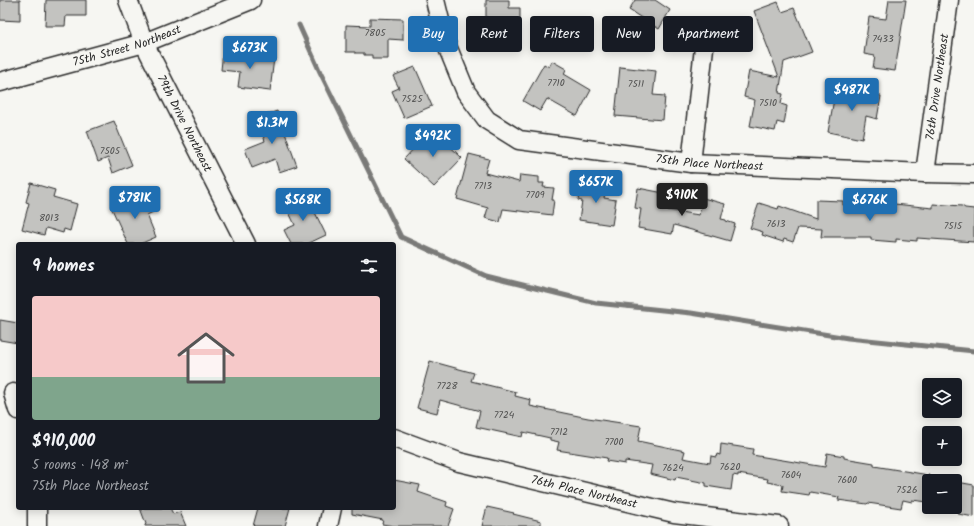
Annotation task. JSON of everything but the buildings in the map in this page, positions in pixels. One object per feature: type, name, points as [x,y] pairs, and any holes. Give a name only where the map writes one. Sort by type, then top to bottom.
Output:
[{"type":"street","name":"79th Drive Northeast","points":[[128,0],[144,43],[245,242]]},
{"type":"street","name":"75th Street Northeast","points":[[0,82],[144,43],[251,0]]},
{"type":"street","name":"75th Place Northeast","points":[[435,0],[445,41],[466,92],[487,120],[519,140],[691,163],[974,174]]},
{"type":"street","name":"76th Drive Northeast","points":[[925,173],[949,0]]},
{"type":"street","points":[[691,163],[704,52]]},
{"type":"street","name":"76th Place Northeast","points":[[396,439],[459,462],[674,513],[779,526]]},
{"type":"street","points":[[37,510],[37,526]]},
{"type":"street","points":[[328,526],[332,510]]},
{"type":"waterway","points":[[299,25],[320,72],[401,237],[486,276],[596,303],[691,313],[848,338],[974,351]]}]
